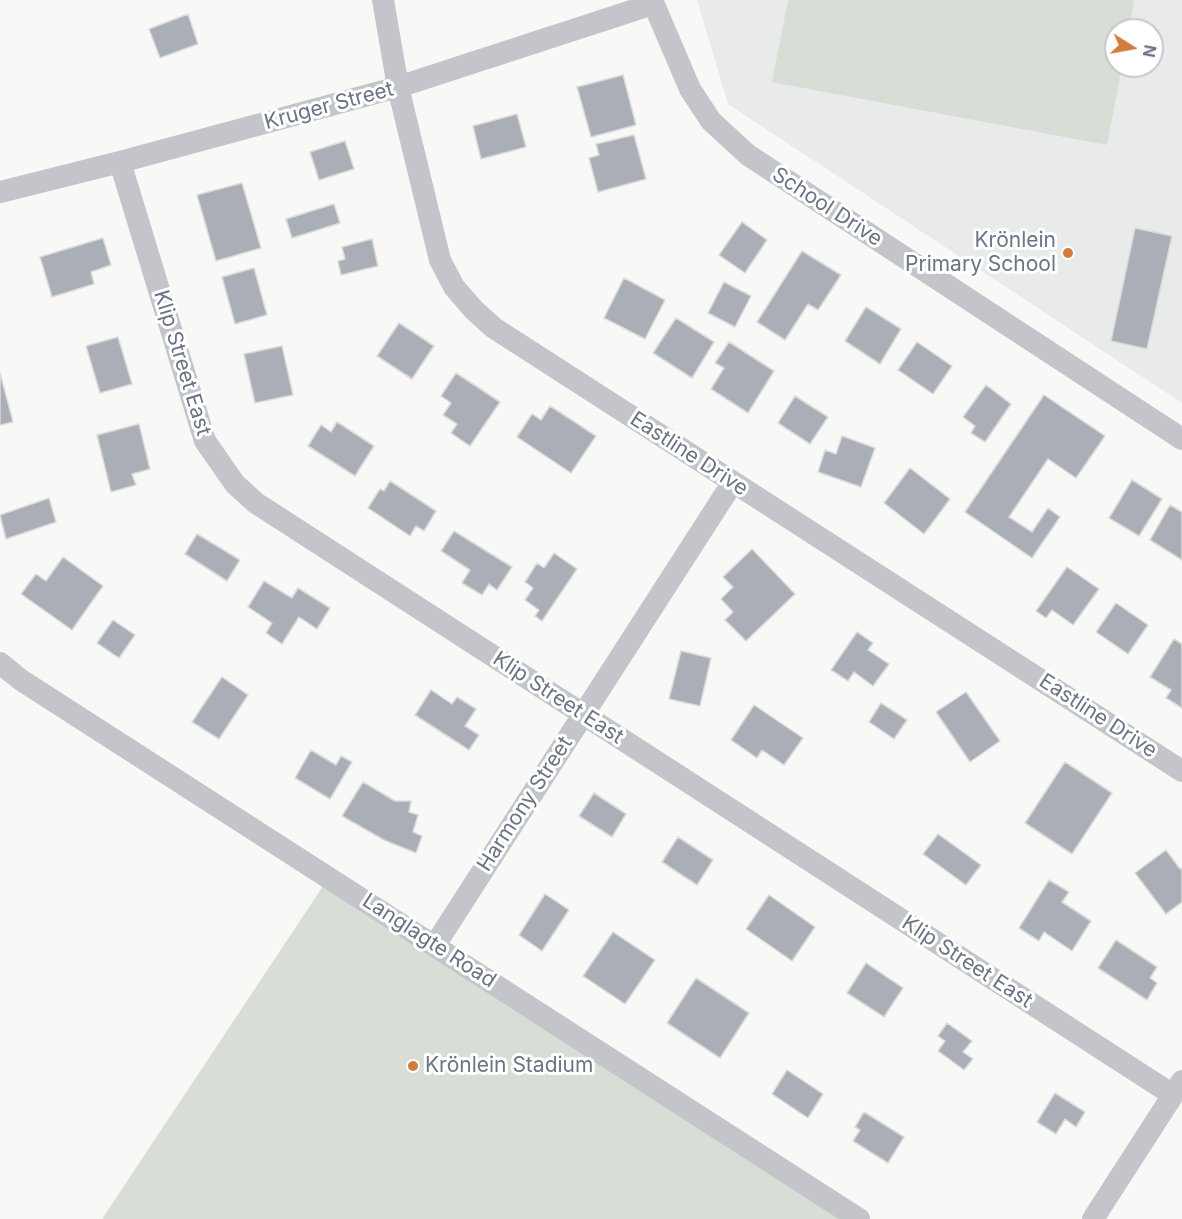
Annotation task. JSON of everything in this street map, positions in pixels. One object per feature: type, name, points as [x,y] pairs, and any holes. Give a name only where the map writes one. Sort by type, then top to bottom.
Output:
[{"type":"street","name":"Eastline Drive","points":[[383,0],[398,87],[440,260],[454,287],[467,303],[494,328],[1182,771]]},
{"type":"street","name":"Kruger Street","points":[[0,192],[398,87],[653,2]]},
{"type":"street","name":"School Drive","points":[[653,2],[690,89],[711,121],[739,148],[1182,439]]},
{"type":"street","name":"Klip Street East","points":[[120,162],[205,441],[235,484],[256,503],[583,714],[1178,1088]]},
{"type":"street","name":"Harmony Street","points":[[435,945],[733,482]]},
{"type":"street","name":"Langlagte Road","points":[[0,663],[21,680],[859,1219]]},
{"type":"street","points":[[1093,1219],[1178,1088]]},
{"type":"shaded area","name":"Krönlein Primary School","points":[[697,0],[1182,0],[1182,403],[728,104]]},
{"type":"shaded area","points":[[788,0],[1134,0],[1131,18],[1104,18],[1104,78],[1120,78],[1107,145],[772,82]]},
{"type":"shaded area","name":"Krönlein Stadium","points":[[329,877],[859,1219],[102,1219]]},
{"type":"building","points":[[188,14],[198,44],[160,58],[149,29]]},
{"type":"building","points":[[623,75],[636,125],[591,137],[577,87]]},
{"type":"building","points":[[517,114],[526,147],[481,159],[473,126]]},
{"type":"building","points":[[634,135],[646,179],[598,192],[589,158],[599,155],[596,144]]},
{"type":"building","points":[[345,141],[354,169],[319,180],[310,152]]},
{"type":"building","points":[[242,183],[261,248],[216,261],[197,195]]},
{"type":"building","points":[[334,204],[340,223],[292,238],[286,219]]},
{"type":"building","points":[[742,222],[767,240],[745,273],[719,255]]},
{"type":"building","points":[[1135,228],[1172,236],[1147,349],[1111,341]]},
{"type":"building","points":[[103,238],[111,265],[91,272],[94,284],[52,297],[40,257]]},
{"type":"building","points":[[372,239],[378,266],[341,275],[338,261],[345,259],[342,247]]},
{"type":"building","points":[[802,251],[841,275],[818,310],[808,304],[785,340],[757,322]]},
{"type":"building","points":[[254,268],[267,315],[235,324],[222,277]]},
{"type":"building","points":[[624,278],[665,300],[645,339],[604,318]]},
{"type":"building","points":[[724,282],[751,296],[735,327],[708,313]]},
{"type":"building","points":[[866,307],[901,329],[880,364],[845,341]]},
{"type":"building","points":[[676,318],[714,342],[692,378],[653,353]]},
{"type":"building","points":[[399,323],[434,346],[412,379],[377,356]]},
{"type":"building","points":[[118,337],[132,384],[100,393],[86,346]]},
{"type":"building","points":[[729,342],[774,371],[748,413],[711,389],[724,368],[715,363]]},
{"type":"building","points":[[917,342],[952,366],[933,394],[898,370]]},
{"type":"building","points":[[282,346],[293,395],[255,403],[244,354]]},
{"type":"building","points":[[0,373],[13,422],[0,425]]},
{"type":"building","points":[[456,373],[500,402],[470,446],[451,433],[457,424],[443,415],[451,403],[441,396]]},
{"type":"building","points":[[986,385],[1011,404],[985,442],[971,433],[975,426],[963,417]]},
{"type":"building","points":[[1044,395],[1105,436],[1076,478],[1048,459],[1009,517],[1032,532],[1048,508],[1060,517],[1032,558],[965,512]]},
{"type":"building","points":[[795,396],[828,417],[810,444],[778,423]]},
{"type":"building","points":[[550,406],[596,436],[571,473],[517,437],[532,414],[541,420]]},
{"type":"building","points":[[337,422],[374,446],[355,476],[308,446],[321,425],[331,432]]},
{"type":"building","points":[[139,424],[150,469],[132,474],[136,485],[111,492],[97,435]]},
{"type":"building","points":[[842,436],[875,448],[861,487],[818,472],[825,450],[836,454]]},
{"type":"building","points":[[910,468],[950,499],[924,534],[884,503]]},
{"type":"building","points":[[1132,480],[1162,499],[1139,536],[1109,518]]},
{"type":"building","points":[[390,481],[436,511],[424,531],[416,526],[410,536],[368,508],[380,489],[384,491]]},
{"type":"building","points":[[49,498],[56,522],[6,539],[0,515]]},
{"type":"building","points":[[1170,505],[1182,512],[1182,560],[1150,540]]},
{"type":"building","points":[[454,531],[512,567],[497,590],[489,584],[482,595],[462,583],[470,570],[441,551]]},
{"type":"building","points":[[197,534],[240,560],[227,581],[185,554]]},
{"type":"building","points":[[752,549],[795,594],[746,641],[725,620],[733,612],[721,599],[733,587],[723,577]]},
{"type":"building","points":[[554,553],[577,569],[542,621],[535,616],[539,610],[525,600],[533,588],[525,582],[537,563],[544,568]]},
{"type":"building","points":[[63,557],[103,586],[72,630],[21,594],[36,574],[46,581]]},
{"type":"building","points":[[1067,567],[1099,589],[1073,625],[1052,610],[1046,618],[1036,611]]},
{"type":"building","points":[[264,581],[292,598],[298,588],[330,608],[317,629],[299,617],[282,644],[266,633],[272,623],[248,607]]},
{"type":"building","points":[[1116,603],[1148,625],[1128,654],[1096,632]]},
{"type":"building","points":[[113,620],[135,635],[119,658],[97,643]]},
{"type":"building","points":[[857,632],[873,643],[868,650],[889,664],[873,686],[854,672],[848,681],[831,670]]},
{"type":"building","points":[[1174,639],[1182,644],[1182,708],[1166,698],[1171,690],[1150,677]]},
{"type":"building","points":[[681,651],[711,658],[700,706],[669,699]]},
{"type":"building","points":[[222,677],[248,695],[219,739],[192,722]]},
{"type":"building","points":[[431,690],[452,704],[457,697],[476,709],[465,726],[479,735],[469,750],[415,715]]},
{"type":"building","points":[[966,692],[1000,741],[970,762],[936,712]]},
{"type":"building","points":[[881,703],[907,720],[894,739],[869,722]]},
{"type":"building","points":[[754,705],[803,738],[784,765],[762,750],[757,758],[731,740]]},
{"type":"building","points":[[311,750],[336,765],[341,756],[352,762],[330,799],[295,778]]},
{"type":"building","points":[[1065,762],[1112,793],[1072,854],[1025,823]]},
{"type":"building","points":[[363,782],[395,801],[411,801],[409,812],[418,815],[413,832],[422,836],[416,853],[384,840],[342,816]]},
{"type":"building","points":[[594,793],[626,814],[612,837],[579,816]]},
{"type":"building","points":[[938,834],[981,865],[966,885],[923,854]]},
{"type":"building","points":[[678,837],[713,860],[697,885],[662,862]]},
{"type":"building","points":[[1166,850],[1180,869],[1182,868],[1182,902],[1166,914],[1135,873]]},
{"type":"building","points":[[1049,880],[1069,892],[1062,902],[1091,921],[1072,951],[1044,932],[1039,941],[1019,928]]},
{"type":"building","points":[[545,894],[569,910],[542,951],[519,935]]},
{"type":"building","points":[[769,895],[815,927],[792,961],[746,929]]},
{"type":"building","points":[[613,932],[655,960],[625,1004],[583,976]]},
{"type":"building","points":[[1116,940],[1157,967],[1150,978],[1157,983],[1147,1000],[1098,968]]},
{"type":"building","points":[[866,963],[903,988],[884,1017],[847,993]]},
{"type":"building","points":[[696,978],[749,1013],[720,1058],[667,1023]]},
{"type":"building","points":[[947,1023],[972,1041],[963,1052],[973,1059],[964,1070],[938,1051],[945,1041],[938,1036]]},
{"type":"building","points":[[787,1070],[823,1094],[808,1118],[772,1094]]},
{"type":"building","points":[[1055,1093],[1085,1112],[1076,1127],[1065,1119],[1056,1134],[1037,1122]]},
{"type":"building","points":[[864,1112],[904,1137],[888,1163],[853,1141],[860,1130],[855,1127]]},
{"type":"place","name":"Krönlein Primary School","points":[[1068,253]]},
{"type":"place","name":"Krönlein Stadium","points":[[413,1066]]}]
